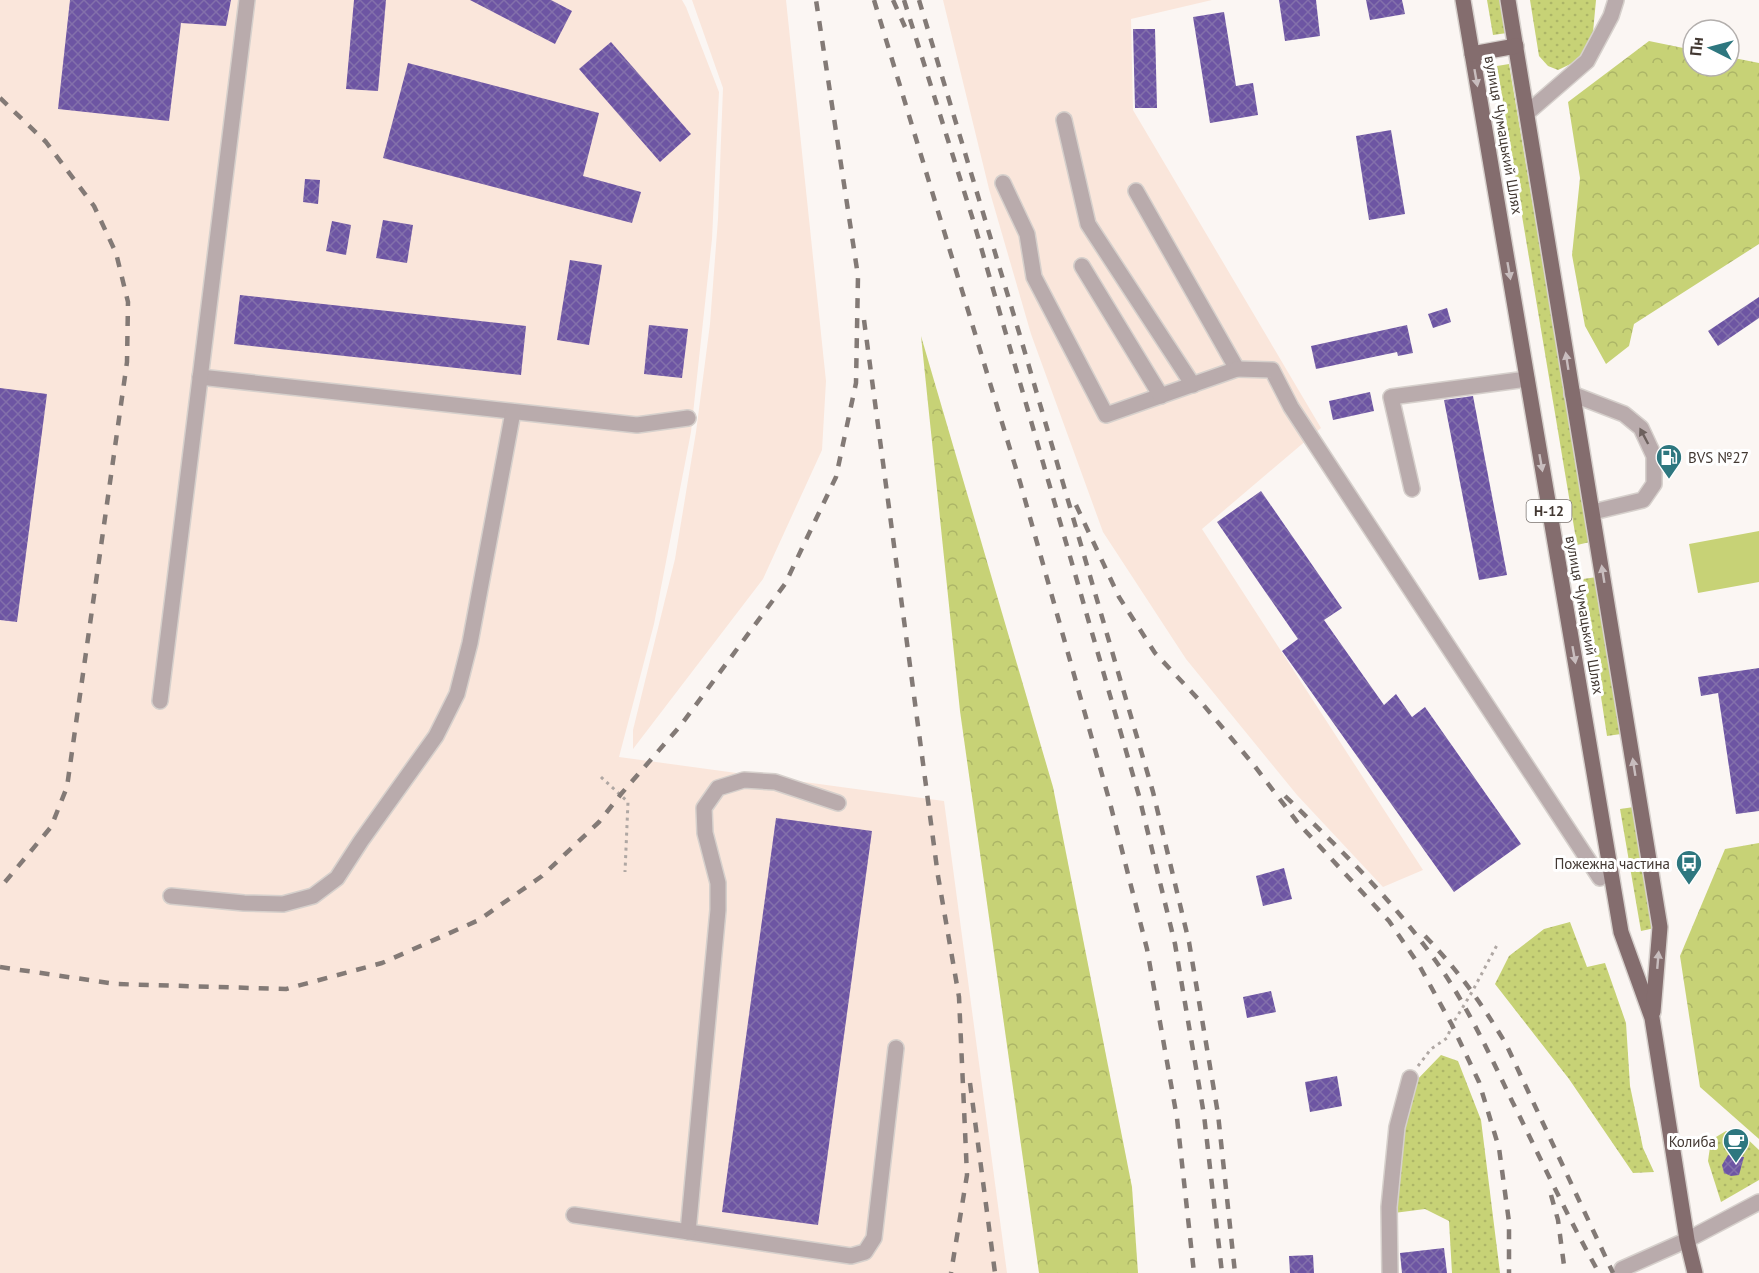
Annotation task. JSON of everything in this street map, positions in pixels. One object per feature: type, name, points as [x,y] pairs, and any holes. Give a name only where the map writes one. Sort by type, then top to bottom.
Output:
[{"type":"main road","name":"вулиця Чумацький Шлях","points":[[1463,0],[1621,932],[1652,1018],[1687,1240],[1695,1273]]},
{"type":"main road","name":"вулиця Чумацький Шлях","points":[[1508,0],[1660,927],[1652,1018]]},
{"type":"main road","points":[[1472,54],[1516,46]]},
{"type":"street","points":[[160,701],[247,0]]},
{"type":"street","points":[[1527,113],[1587,61],[1611,16],[1616,0]]},
{"type":"street","points":[[1064,120],[1088,224],[1193,385]]},
{"type":"street","points":[[1003,183],[1027,234],[1034,277],[1106,415],[1237,369],[1272,370],[1291,407],[1600,878]]},
{"type":"street","points":[[1136,191],[1237,369]]},
{"type":"street","points":[[1082,266],[1161,396]]},
{"type":"street","points":[[200,377],[637,425],[688,418]]},
{"type":"street","points":[[1412,489],[1391,398],[1527,379]]},
{"type":"street","points":[[1572,394],[1624,414],[1641,429],[1654,456],[1654,484],[1643,500],[1593,512]]},
{"type":"street","points":[[171,896],[283,904],[313,896],[337,878],[436,736],[457,694],[470,643],[513,412]]},
{"type":"street","points":[[688,1232],[718,910],[718,883],[705,833],[704,808],[718,788],[744,780],[775,782],[838,802]]},
{"type":"street","points":[[574,1215],[851,1256],[865,1252],[874,1238],[897,1048]]},
{"type":"street","points":[[1390,1273],[1389,1208],[1397,1127],[1410,1078]]},
{"type":"street","points":[[1621,1273],[1622,1269],[1687,1240],[1759,1202]]},
{"type":"path","points":[[601,777],[628,802],[625,872]]},
{"type":"path","points":[[1410,1078],[1431,1049],[1447,1038],[1497,945]]},
{"type":"shaded area","points":[[0,0],[682,0],[719,92],[712,239],[691,432],[654,624],[619,757],[944,801],[1007,1273],[0,1273]]},
{"type":"shaded area","points":[[692,0],[786,0],[826,381],[822,450],[763,579],[633,749],[633,730],[675,559],[696,432],[710,324],[718,219],[723,88]]},
{"type":"shaded area","points":[[943,0],[1212,0],[1131,19],[1133,110],[1321,428],[1202,529],[1423,870],[1383,887],[1297,795],[1186,659],[1103,532],[1031,334],[989,189]]},
{"type":"green space","points":[[1487,0],[1501,0],[1507,33],[1493,35]]},
{"type":"green space","points":[[1530,0],[1596,0],[1593,32],[1579,60],[1558,70],[1548,66],[1539,56]]},
{"type":"green space","points":[[1649,41],[1681,48],[1681,78],[1741,78],[1741,59],[1759,63],[1759,244],[1634,324],[1629,346],[1606,364],[1585,326],[1572,255],[1580,178],[1568,102]]},
{"type":"green space","points":[[1509,64],[1590,542],[1577,545],[1497,66]]},
{"type":"green space","points":[[921,336],[1053,787],[1132,1187],[1138,1273],[1039,1273],[960,711]]},
{"type":"green space","points":[[1759,531],[1759,582],[1698,593],[1689,544]]},
{"type":"green space","points":[[1597,577],[1621,734],[1607,736],[1583,579]]},
{"type":"green space","points":[[1634,807],[1655,928],[1641,931],[1620,809]]},
{"type":"green space","points":[[1759,843],[1759,1139],[1700,1087],[1680,956],[1725,849]]},
{"type":"green space","points":[[1570,922],[1587,967],[1605,963],[1626,1023],[1630,1086],[1643,1148],[1654,1172],[1633,1173],[1569,1079],[1495,984],[1509,956],[1544,929]]},
{"type":"green space","points":[[1441,1055],[1458,1061],[1481,1120],[1500,1273],[1452,1273],[1449,1221],[1425,1209],[1394,1213],[1401,1133],[1412,1085]]},
{"type":"green space","points":[[1726,1131],[1740,1132],[1759,1150],[1759,1180],[1721,1202],[1708,1161],[1711,1140]]},
{"type":"building","points":[[70,0],[231,0],[226,26],[181,23],[169,121],[58,109]]},
{"type":"building","points":[[354,0],[386,0],[378,91],[346,89]]},
{"type":"building","points":[[470,0],[551,0],[572,11],[555,44]]},
{"type":"building","points":[[1279,0],[1316,0],[1320,36],[1285,41]]},
{"type":"building","points":[[1366,0],[1402,0],[1405,14],[1370,20]]},
{"type":"building","points":[[1224,12],[1236,86],[1253,83],[1258,115],[1210,123],[1193,17]]},
{"type":"building","points":[[1133,29],[1155,29],[1157,108],[1135,108]]},
{"type":"building","points":[[611,42],[691,134],[660,162],[579,69]]},
{"type":"building","points":[[408,63],[599,113],[583,176],[641,192],[632,223],[383,158]]},
{"type":"building","points":[[1391,130],[1405,214],[1369,220],[1356,136]]},
{"type":"building","points":[[305,179],[320,180],[318,204],[303,202]]},
{"type":"building","points":[[383,220],[413,225],[407,263],[376,258]]},
{"type":"building","points":[[332,221],[351,225],[346,255],[326,251]]},
{"type":"building","points":[[570,260],[602,265],[589,345],[557,340]]},
{"type":"building","points":[[240,295],[526,326],[521,375],[234,344]]},
{"type":"building","points":[[1759,297],[1759,318],[1718,346],[1708,331]]},
{"type":"building","points":[[1447,308],[1451,322],[1433,328],[1428,314]]},
{"type":"building","points":[[649,325],[688,329],[682,378],[644,374]]},
{"type":"building","points":[[1407,325],[1413,353],[1398,356],[1397,352],[1316,369],[1311,346]]},
{"type":"building","points":[[0,388],[47,394],[17,622],[0,620]]},
{"type":"building","points":[[1370,392],[1374,411],[1333,420],[1329,401]]},
{"type":"building","points":[[1473,396],[1507,575],[1479,580],[1444,400]]},
{"type":"building","points":[[1261,491],[1342,608],[1324,620],[1384,705],[1396,694],[1412,717],[1425,707],[1521,844],[1454,892],[1282,651],[1298,639],[1217,522]]},
{"type":"building","points":[[1759,668],[1759,811],[1736,814],[1718,693],[1701,696],[1698,677]]},
{"type":"building","points":[[776,818],[872,831],[818,1225],[722,1212]]},
{"type":"building","points":[[1284,868],[1292,899],[1263,906],[1256,876]]},
{"type":"building","points":[[1271,991],[1276,1012],[1247,1018],[1243,997]]},
{"type":"building","points":[[1337,1076],[1342,1106],[1310,1112],[1305,1082]]},
{"type":"building","points":[[1728,1155],[1744,1157],[1739,1175],[1731,1176],[1724,1173],[1722,1165]]},
{"type":"building","points":[[1444,1248],[1447,1273],[1402,1273],[1400,1253]]},
{"type":"building","points":[[1313,1255],[1314,1273],[1290,1273],[1289,1256]]},
{"type":"railway","points":[[0,967],[116,984],[286,989],[382,963],[479,920],[542,876],[599,822],[681,725],[785,584],[836,477],[856,383],[858,276],[816,0]]},
{"type":"railway","points":[[874,0],[1020,482],[1110,803],[1147,949],[1177,1118],[1194,1273]]},
{"type":"railway","points":[[893,0],[905,27]]},
{"type":"railway","points":[[904,0],[974,223],[1139,796],[1175,944],[1204,1115],[1222,1273]]},
{"type":"railway","points":[[919,0],[1153,792],[1189,942],[1218,1114],[1235,1273]]},
{"type":"railway","points":[[0,98],[46,142],[94,206],[116,253],[128,302],[127,362],[67,787],[51,827],[0,888]]},
{"type":"railway","points":[[864,320],[938,876],[959,997],[967,1175],[951,1273]]},
{"type":"railway","points":[[1076,505],[1119,597],[1155,653],[1201,702],[1298,823],[1389,921],[1419,965],[1452,1025],[1479,1082],[1499,1148],[1509,1222],[1509,1273]]},
{"type":"railway","points":[[1285,796],[1345,854],[1401,916],[1446,976],[1476,1028],[1599,1273]]},
{"type":"railway","points":[[1425,936],[1469,988],[1506,1044],[1613,1273]]},
{"type":"railway","points":[[970,1083],[995,1273]]},
{"type":"railway","points":[[1551,1195],[1558,1220],[1565,1273]]},
{"type":"place","name":"BVS №27","points":[[1669,480]]},
{"type":"place","name":"Пожежна частина","points":[[1689,886]]},
{"type":"place","name":"Колиба","points":[[1736,1164]]}]
